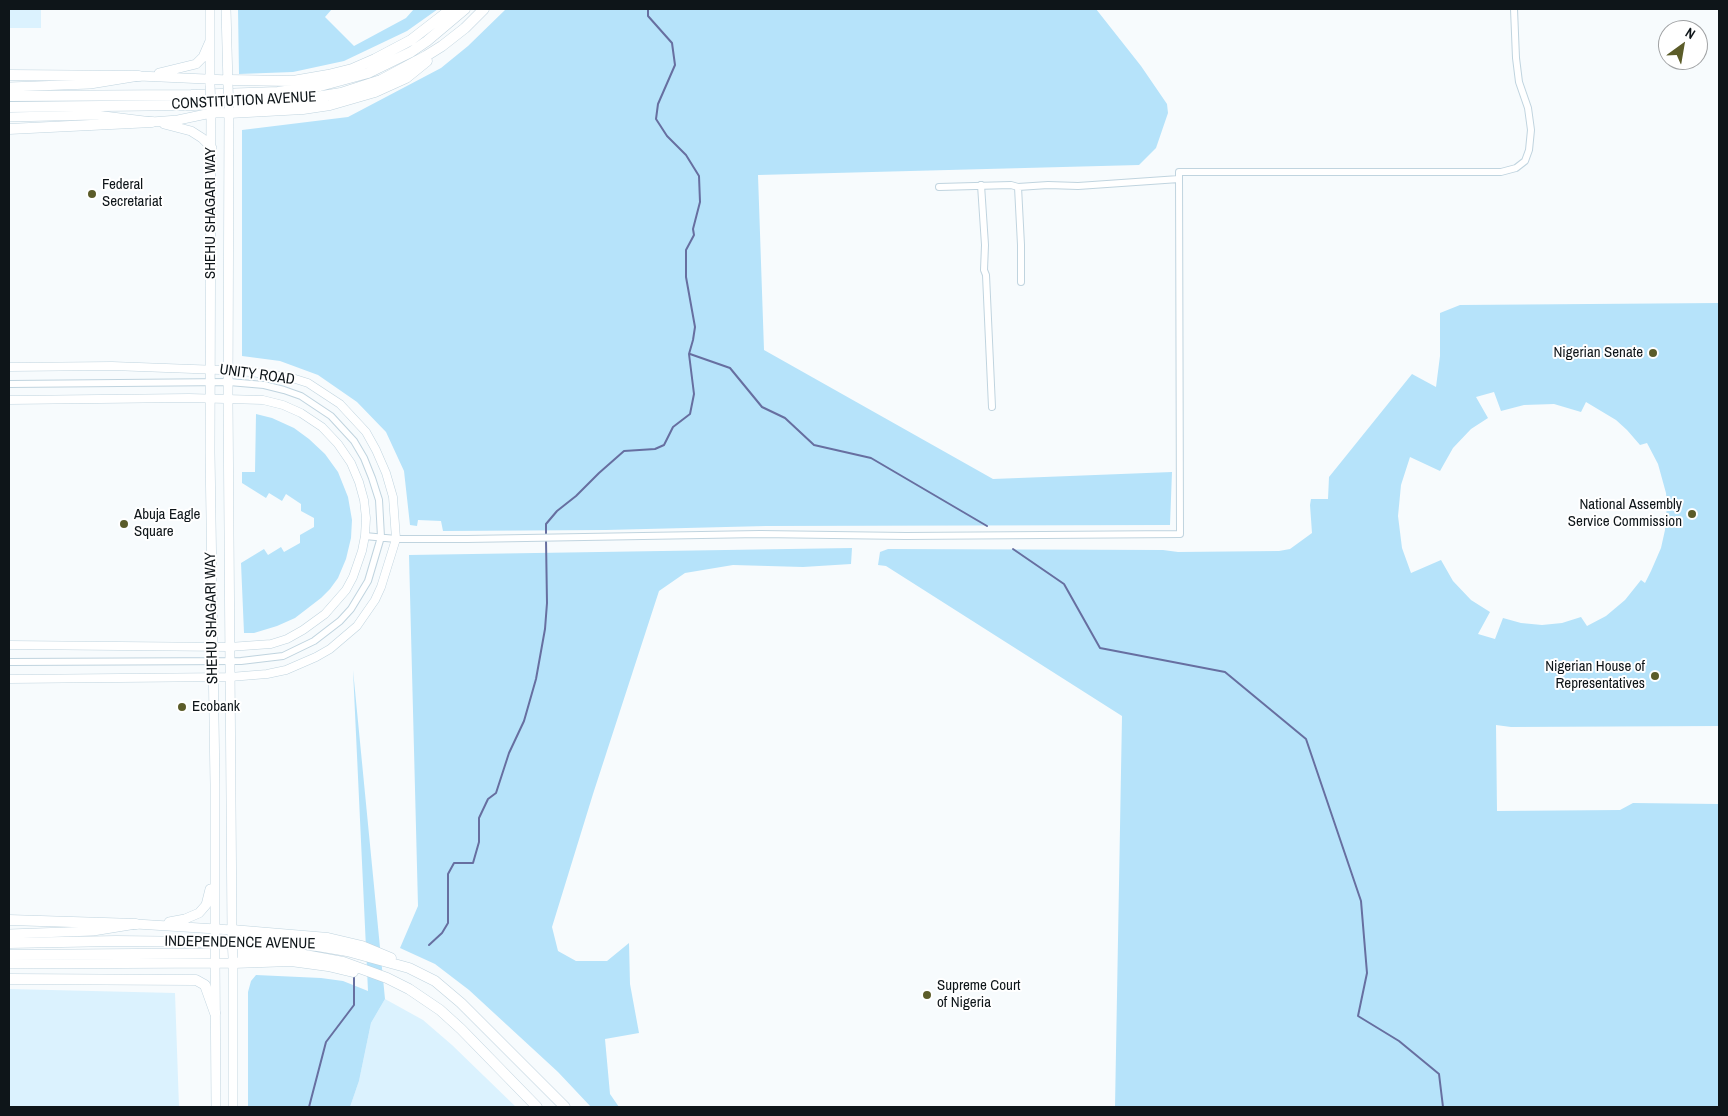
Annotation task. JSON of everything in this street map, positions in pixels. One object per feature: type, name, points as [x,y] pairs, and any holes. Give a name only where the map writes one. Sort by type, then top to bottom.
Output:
[{"type":"main road","name":"SHEHU SHAGARI WAY","points":[[210,9],[212,148],[210,398],[212,677],[215,785],[216,1107]]},
{"type":"main road","name":"SHEHU SHAGARI WAY","points":[[226,9],[229,110],[229,662],[234,1107]]},
{"type":"main road","points":[[228,83],[294,81],[352,69],[375,60],[411,40],[451,9]]},
{"type":"main road","name":"CONSTITUTION AVENUE","points":[[9,96],[191,95],[278,92],[320,86],[368,72],[411,52],[465,9]]},
{"type":"main road","name":"CONSTITUTION AVENUE","points":[[9,106],[193,105],[292,101],[317,98],[357,89],[381,80],[442,46],[484,9]]},
{"type":"main road","points":[[9,75],[139,76],[176,70],[196,64],[203,56],[210,41]]},
{"type":"main road","points":[[229,110],[303,109],[330,106],[365,95],[406,78],[442,46]]},
{"type":"main road","name":"CONSTITUTION AVENUE","points":[[9,87],[90,84],[139,76],[228,83]]},
{"type":"main road","name":"CONSTITUTION AVENUE","points":[[9,117],[96,115],[152,122],[178,120],[211,110],[229,110]]},
{"type":"main road","points":[[9,129],[152,122],[191,131],[212,148]]},
{"type":"main road","points":[[153,924],[185,920],[199,913],[208,900],[214,877]]},
{"type":"main road","points":[[9,920],[136,924]]},
{"type":"main road","name":"INDEPENDENCE AVENUE","points":[[9,934],[93,931],[136,924],[153,924],[232,934]]},
{"type":"main road","points":[[232,934],[307,935],[345,941],[378,952],[410,968]]},
{"type":"main road","name":"INDEPENDENCE AVENUE","points":[[9,944],[125,941],[300,942],[347,951],[410,968],[435,981],[462,1003],[564,1107]]},
{"type":"main road","name":"INDEPENDENCE AVENUE","points":[[9,955],[299,954],[343,962],[387,978],[409,989],[440,1010],[537,1107]]},
{"type":"main road","points":[[233,960],[310,963],[346,970],[409,989]]},
{"type":"main road","name":"INDEPENDENCE AVENUE","points":[[9,964],[233,960]]},
{"type":"main road","points":[[9,979],[196,980],[204,985],[215,1012]]},
{"type":"street","points":[[365,536],[483,539],[802,533],[906,536],[1180,534],[1179,172],[1501,172],[1516,168],[1525,161],[1527,156],[1531,130],[1528,108],[1519,82],[1514,9]]},
{"type":"street","points":[[938,187],[981,185],[1078,186],[1179,179]]},
{"type":"street","points":[[981,185],[992,406]]},
{"type":"street","points":[[1018,186],[1021,282]]},
{"type":"street","name":"UNITY ROAD","points":[[9,367],[112,366],[210,369],[289,377],[308,383],[340,404],[366,432],[386,473],[393,497],[396,538],[382,587],[356,626],[330,649],[286,670],[267,674],[230,677],[9,679]]},
{"type":"street","name":"UNITY ROAD","points":[[9,384],[229,382],[264,385],[301,396],[331,416],[354,441],[364,458],[379,500],[381,537],[373,567],[363,591],[340,621],[314,641],[283,656],[229,662],[9,662]]},
{"type":"street","name":"UNITY ROAD","points":[[9,400],[210,398],[263,400],[283,405],[301,413],[322,427],[338,444],[351,464],[364,500],[365,536],[353,577],[346,590],[325,614],[303,630],[287,639],[272,644],[229,647],[9,645]]},
{"type":"shaded area","points":[[9,9],[41,9],[41,28],[9,28]]},
{"type":"shaded area","points":[[238,9],[332,9],[325,17],[354,46],[406,18],[414,9],[438,9],[407,31],[344,61],[293,72],[239,74]]},
{"type":"shaded area","points":[[506,9],[1096,9],[1141,66],[1167,104],[1168,113],[1156,148],[1139,165],[758,175],[764,350],[993,479],[1172,472],[1170,525],[766,526],[606,530],[443,531],[441,521],[418,520],[417,526],[410,525],[404,471],[386,432],[357,402],[318,375],[280,361],[242,356],[242,130],[348,117],[441,68],[468,46]]},
{"type":"shaded area","points":[[1719,303],[1719,726],[1511,727],[1496,725],[1497,811],[1620,810],[1633,803],[1719,804],[1719,1107],[1115,1107],[1122,716],[886,566],[878,565],[880,552],[888,549],[1163,550],[1178,552],[1279,551],[1290,549],[1312,533],[1311,499],[1328,499],[1329,477],[1412,374],[1436,387],[1440,356],[1440,313],[1460,305]],"holes":[[[1494,392],[1501,411],[1524,405],[1554,404],[1581,412],[1586,402],[1616,420],[1640,445],[1647,443],[1658,464],[1666,493],[1667,505],[1661,548],[1651,571],[1645,583],[1641,580],[1625,600],[1606,616],[1587,626],[1581,617],[1562,623],[1542,625],[1521,623],[1503,618],[1495,639],[1478,634],[1490,612],[1471,600],[1453,581],[1441,560],[1411,573],[1402,548],[1398,516],[1401,485],[1410,457],[1440,471],[1453,448],[1471,429],[1488,418],[1476,397]]]},
{"type":"shaded area","points":[[256,414],[272,418],[294,428],[325,454],[338,472],[348,497],[352,520],[351,538],[346,559],[338,578],[330,589],[295,618],[254,633],[244,633],[241,563],[264,549],[268,555],[281,547],[284,552],[300,543],[300,535],[314,527],[314,518],[301,511],[301,504],[286,494],[282,501],[269,493],[266,498],[242,483],[242,472],[255,472]]},
{"type":"shaded area","points":[[852,548],[851,564],[803,567],[733,565],[685,573],[659,591],[552,927],[558,951],[576,961],[607,961],[629,943],[630,984],[639,1033],[605,1039],[610,1094],[619,1107],[591,1107],[558,1072],[469,990],[435,964],[400,948],[418,906],[409,555]]},
{"type":"shaded area","points":[[353,670],[385,999],[371,1023],[359,1081],[350,1107],[248,1107],[248,992],[251,981],[256,975],[343,981],[368,991]]},
{"type":"shaded area","points":[[9,989],[175,993],[179,1107],[9,1107]]},
{"type":"shaded area","points":[[385,999],[423,1020],[452,1045],[516,1107],[350,1107],[359,1081],[371,1023]]},
{"type":"waterway","points":[[546,535],[546,524],[557,511],[576,496],[624,451],[655,449],[664,445],[673,427],[690,414],[694,394],[689,354],[695,327],[686,277],[686,250],[694,235],[693,229],[700,202],[699,176],[686,155],[667,136],[656,119],[658,104],[675,65],[672,43],[648,16],[648,9]]},
{"type":"waterway","points":[[690,354],[730,368],[762,407],[785,418],[814,445],[871,458],[987,526]]},
{"type":"waterway","points":[[429,945],[442,933],[448,923],[448,874],[454,863],[473,863],[479,842],[479,818],[488,799],[496,793],[509,753],[524,721],[536,679],[545,629],[547,603],[546,540]]},
{"type":"waterway","points":[[1013,549],[1064,584],[1100,648],[1225,672],[1306,739],[1361,901],[1367,973],[1358,1016],[1399,1041],[1439,1074],[1443,1107]]},
{"type":"waterway","points":[[309,1107],[326,1042],[354,1005],[354,977]]},
{"type":"place","name":"Federal Secretariat","points":[[92,194]]},
{"type":"place","name":"Nigerian Senate","points":[[1653,353]]},
{"type":"place","name":"National Assembly Service Commission","points":[[1692,514]]},
{"type":"place","name":"Abuja Eagle Square","points":[[124,524]]},
{"type":"place","name":"Nigerian House of Representatives","points":[[1655,676]]},
{"type":"place","name":"Ecobank","points":[[182,707]]},
{"type":"place","name":"Supreme Court of Nigeria","points":[[927,995]]}]
